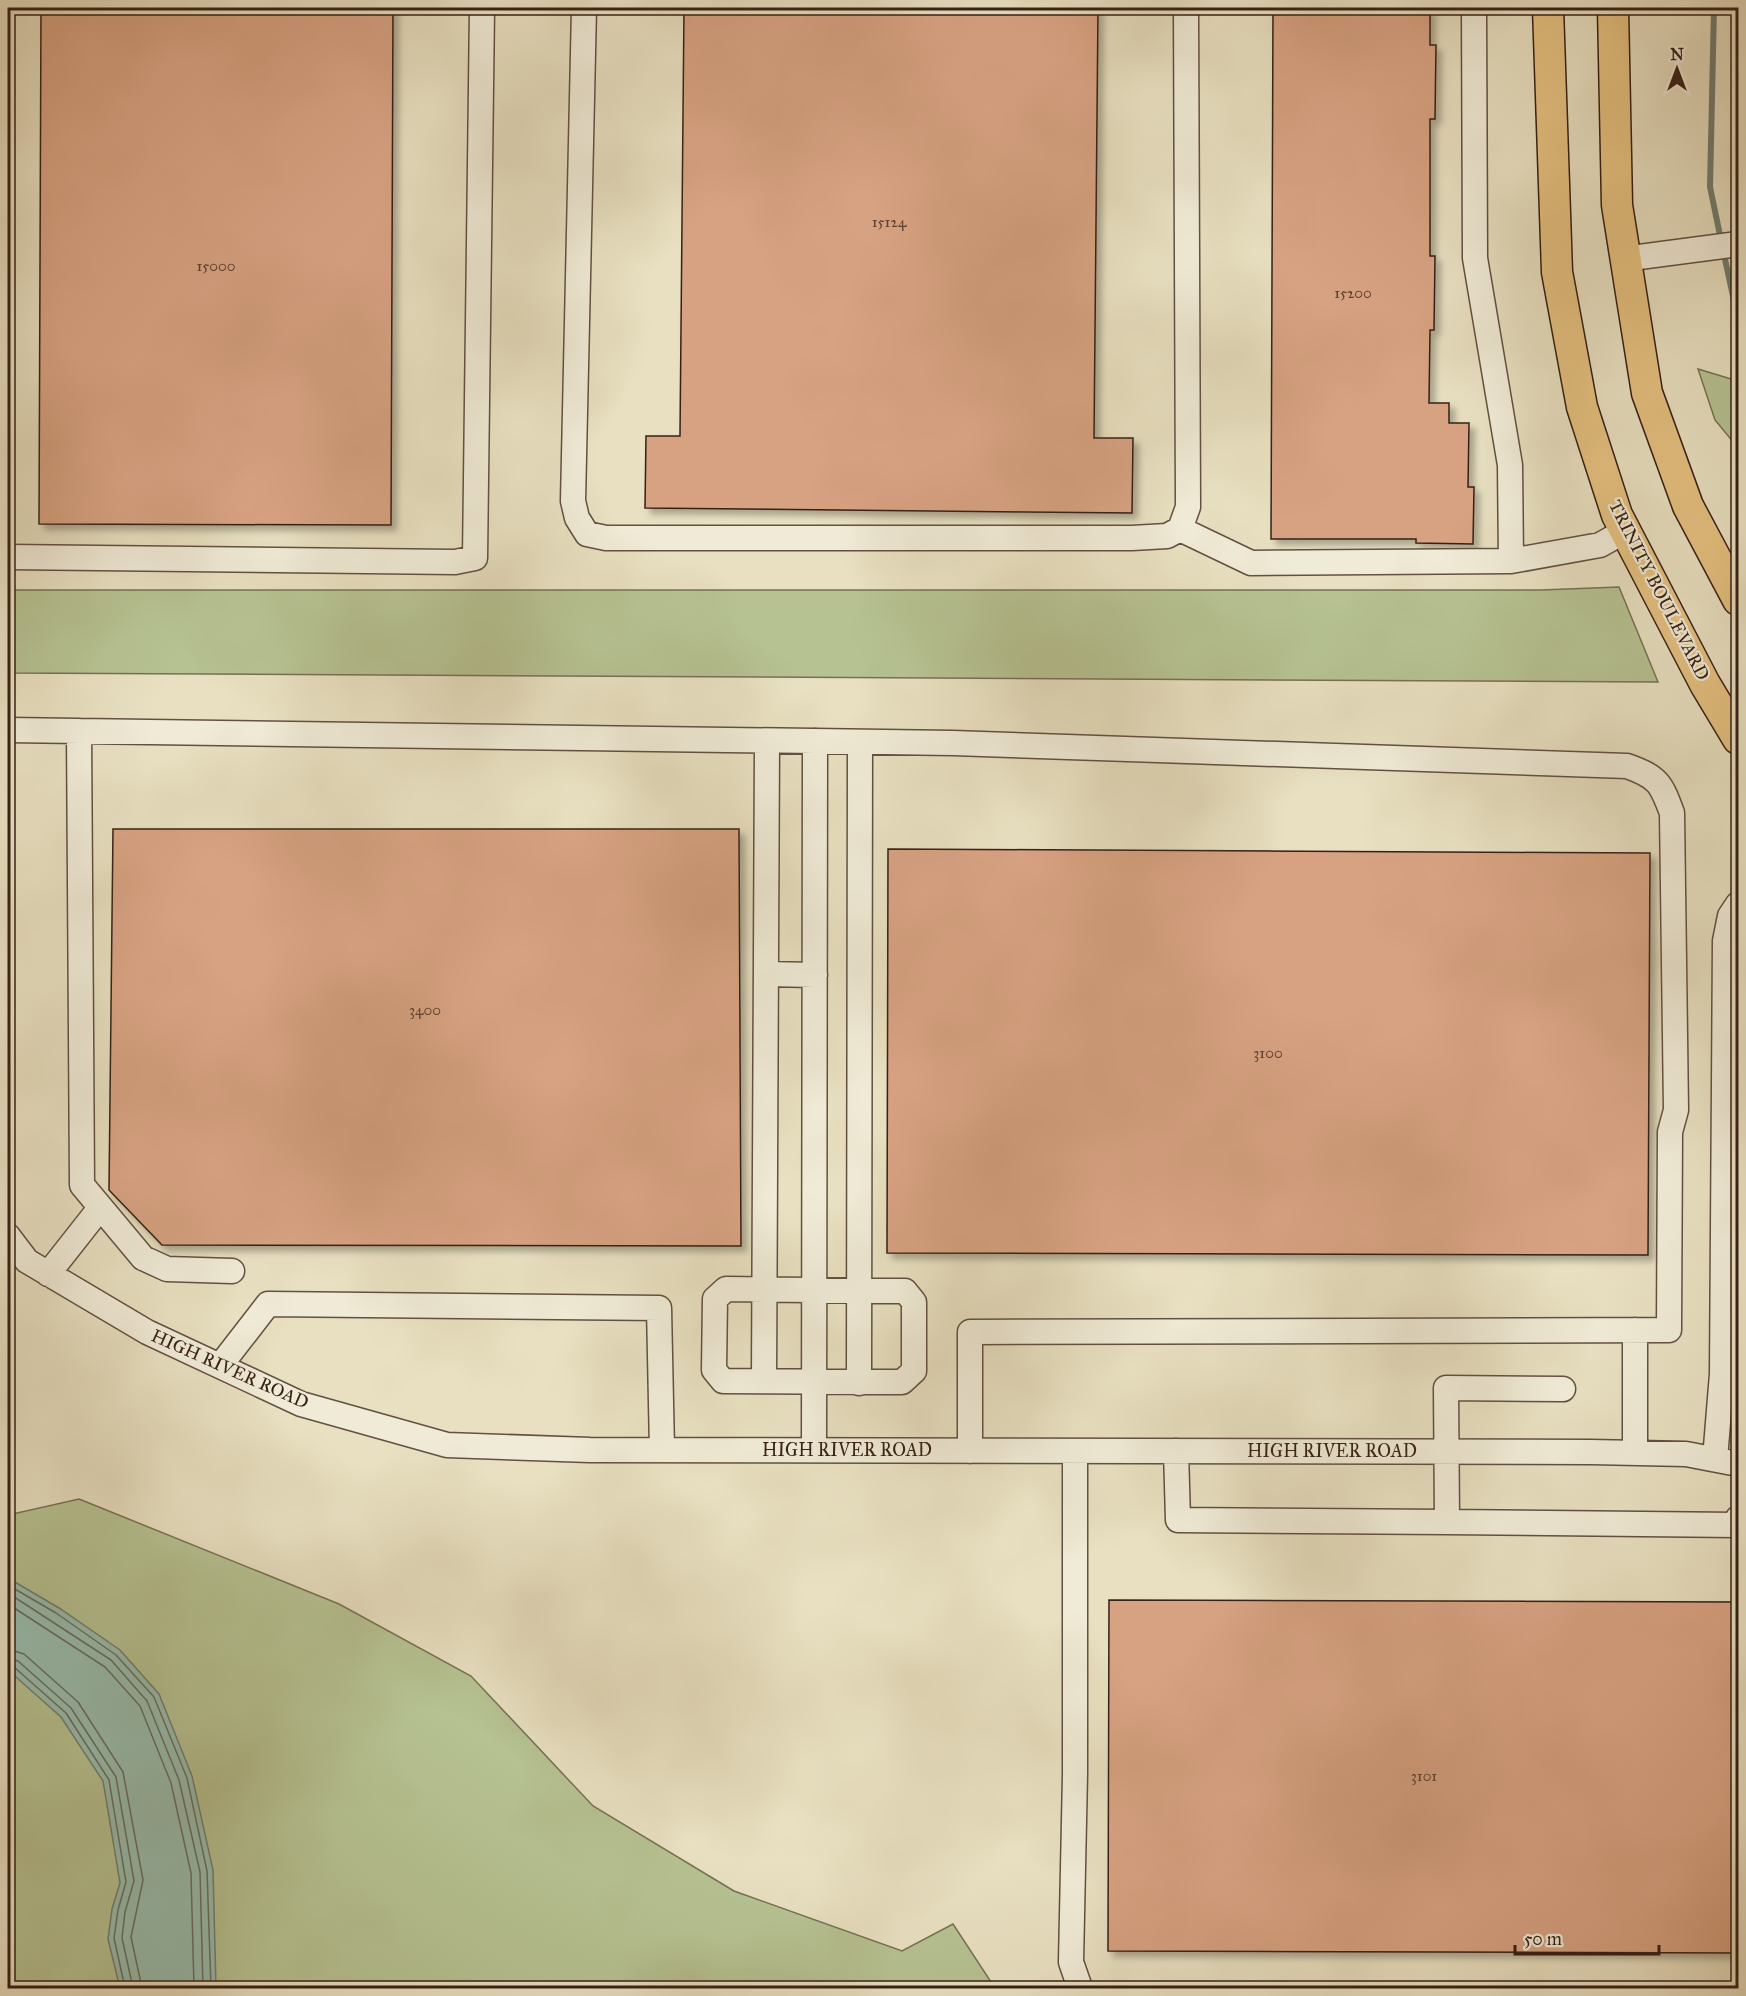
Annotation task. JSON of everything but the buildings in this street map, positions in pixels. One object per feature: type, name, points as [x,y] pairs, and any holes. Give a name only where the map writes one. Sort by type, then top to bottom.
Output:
[{"type":"main road","name":"TRINITY BOULEVARD","points":[[1548,8],[1557,272],[1582,407],[1617,515],[1705,684],[1738,739]]},
{"type":"main road","points":[[1612,8],[1617,205],[1647,393],[1689,506],[1738,600]]},
{"type":"street","points":[[8,557],[455,562],[475,558],[482,8]]},
{"type":"street","points":[[584,8],[573,501],[577,518],[587,534],[606,538],[1132,538],[1167,536],[1180,529],[1188,507],[1186,8]]},
{"type":"street","points":[[1474,8],[1475,258],[1510,465],[1511,561]]},
{"type":"street","points":[[1624,259],[1738,244]]},
{"type":"street","points":[[1180,529],[1251,563],[1511,561],[1600,545],[1625,531]]},
{"type":"street","points":[[8,730],[860,742],[1627,766],[1651,775],[1664,792],[1672,813],[1676,1110],[1670,1132],[1669,1330],[970,1332],[970,1450]]},
{"type":"street","points":[[79,731],[82,1185],[143,1258],[167,1269],[231,1271]]},
{"type":"street","points":[[764,1381],[767,741]]},
{"type":"street","points":[[814,1450],[816,741]]},
{"type":"street","points":[[859,1383],[860,742]]},
{"type":"street","points":[[1714,1460],[1722,1374],[1725,941],[1730,916],[1738,904]]},
{"type":"street","points":[[766,974],[815,975]]},
{"type":"street","points":[[48,1274],[100,1208]]},
{"type":"street","name":"HIGH RIVER ROAD","points":[[8,1236],[27,1262],[147,1332],[301,1404],[447,1445],[662,1450],[1635,1453],[1686,1454],[1738,1464]]},
{"type":"street","points":[[726,1289],[814,1290],[905,1291],[914,1302],[914,1371],[902,1382],[859,1383],[723,1380],[714,1370],[715,1299],[726,1289]]},
{"type":"street","points":[[220,1366],[268,1304],[659,1308],[662,1450]]},
{"type":"street","points":[[1635,1330],[1635,1453]]},
{"type":"street","points":[[1447,1522],[1446,1388],[1563,1389]]},
{"type":"street","points":[[1076,1451],[1075,1774],[1071,1962],[1080,1989]]},
{"type":"street","points":[[1176,1451],[1178,1520],[1737,1525],[1738,1518]]},
{"type":"shaded area","points":[[1698,369],[1738,381],[1738,448],[1715,420]]},
{"type":"shaded area","points":[[1619,587],[1658,682],[8,673],[8,590],[1541,590]]},
{"type":"shaded area","points":[[79,1499],[339,1604],[471,1676],[593,1806],[734,1891],[902,1951],[953,1924],[995,1988],[8,1988],[8,1515]]},
{"type":"water","points":[[8,1578],[59,1608],[120,1650],[159,1694],[192,1776],[213,1870],[216,1988],[120,1988],[108,1939],[112,1909],[120,1883],[103,1781],[61,1717],[8,1670]]},
{"type":"waterway","points":[[1714,8],[1710,187],[1721,240]]},
{"type":"waterway","points":[[1723,250],[1738,319]]}]
